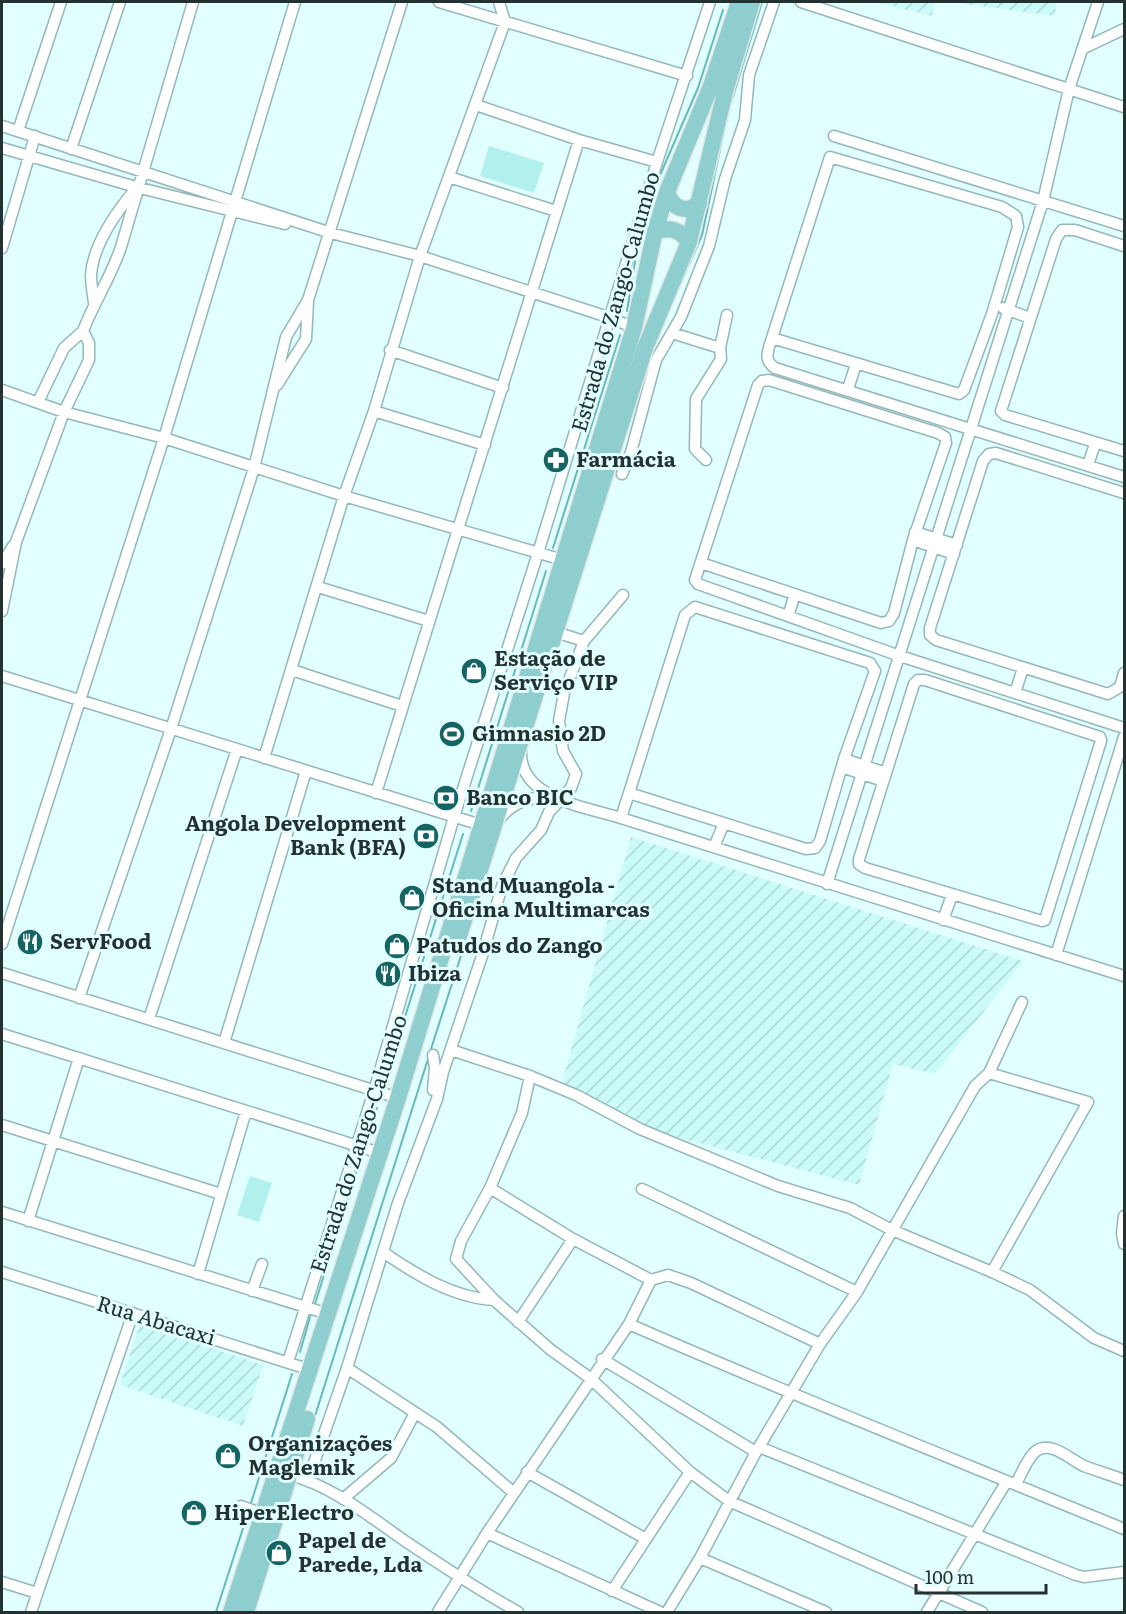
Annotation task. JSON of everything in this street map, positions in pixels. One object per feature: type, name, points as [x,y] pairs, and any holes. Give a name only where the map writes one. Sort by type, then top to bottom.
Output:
[{"type":"main road","name":"Estrada do Zango-Calumbo","points":[[231,1612],[487,827],[560,633],[642,331],[655,231],[667,192],[711,86],[739,2]]},
{"type":"main road","points":[[642,331],[688,242],[726,88],[752,2]]},
{"type":"main road","points":[[667,192],[670,200],[680,209],[699,204]]},
{"type":"main road","points":[[655,231],[666,228],[675,230],[688,242]]},
{"type":"main road","name":"Estrada do Zango-Calumbo","points":[[246,1612],[298,1477],[428,1053],[487,827],[563,560],[642,331]]},
{"type":"street","points":[[18,131],[61,2]]},
{"type":"street","points":[[71,149],[120,2]]},
{"type":"street","points":[[38,402],[63,348],[83,331],[94,303],[111,277],[192,2]]},
{"type":"street","points":[[2,944],[164,438],[230,212],[295,2]]},
{"type":"street","points":[[79,998],[171,729],[254,468],[286,337],[308,300],[402,2]]},
{"type":"street","points":[[440,2],[687,76]]},
{"type":"street","points":[[264,758],[344,496],[374,411],[390,350],[420,256],[505,22],[499,2]]},
{"type":"street","points":[[288,1362],[375,1091],[454,817],[538,554],[657,162],[710,2]]},
{"type":"street","points":[[622,474],[631,452],[656,360],[672,333],[709,246],[725,179],[745,120],[749,75],[774,2]]},
{"type":"street","points":[[801,2],[1125,107]]},
{"type":"street","points":[[827,884],[1043,201],[1069,89],[1098,2]]},
{"type":"street","points":[[1082,49],[1125,29]]},
{"type":"street","points":[[476,105],[579,140],[657,162]]},
{"type":"street","points":[[2,126],[331,233]]},
{"type":"street","points":[[834,135],[1125,226]]},
{"type":"street","points":[[2,248],[35,136]]},
{"type":"street","points":[[376,793],[579,140]]},
{"type":"street","points":[[2,147],[230,212],[331,233],[420,256],[611,318],[642,331]]},
{"type":"street","points":[[772,338],[959,394],[964,390],[993,309],[1018,227],[1016,216],[1002,207],[830,157],[772,338],[766,357],[769,364],[1125,477]]},
{"type":"street","points":[[449,177],[556,211]]},
{"type":"street","points":[[94,303],[91,273],[102,241],[116,212],[136,187]]},
{"type":"street","points":[[1125,246],[1075,230],[1062,230],[1056,239],[1028,322],[1001,411],[1005,415],[1125,452]]},
{"type":"street","points":[[274,391],[304,346],[308,300]]},
{"type":"street","points":[[993,309],[1028,322]]},
{"type":"street","points":[[706,460],[695,449],[696,399],[721,359],[720,348],[728,315]]},
{"type":"street","points":[[2,611],[16,542],[64,412],[89,360],[89,343],[83,331]]},
{"type":"street","points":[[672,333],[720,348]]},
{"type":"street","points":[[390,350],[503,388]]},
{"type":"street","points":[[848,388],[856,364]]},
{"type":"street","points":[[701,563],[881,622],[889,621],[894,613],[914,536],[946,443],[945,437],[769,380],[762,381],[758,386],[701,563],[694,576],[698,584],[900,656],[1125,728]]},
{"type":"street","points":[[2,390],[64,412],[164,438],[344,496],[563,560]]},
{"type":"street","points":[[374,411],[485,445]]},
{"type":"street","points":[[1088,465],[1095,444]]},
{"type":"street","points":[[1125,493],[996,453],[989,454],[983,461],[930,628],[930,635],[936,640],[1108,694],[1120,687],[1125,673]]},
{"type":"street","points":[[914,536],[955,550]]},
{"type":"street","points":[[2,564],[16,542]]},
{"type":"street","points":[[318,587],[429,621]]},
{"type":"street","points":[[788,616],[795,594]]},
{"type":"street","points":[[518,1612],[458,1577],[343,1499],[298,1477],[347,1368],[382,1252],[437,1099],[442,1072],[452,1048],[502,886],[516,858],[541,830],[557,798],[571,788],[576,774],[563,751],[559,721],[564,693],[584,641],[623,595]]},
{"type":"street","points":[[621,818],[685,615],[695,608],[874,666],[875,671],[843,763],[820,841],[814,848],[806,849],[629,793]]},
{"type":"street","points":[[560,633],[584,641]]},
{"type":"street","points":[[1016,693],[1023,668]]},
{"type":"street","points":[[292,670],[402,706]]},
{"type":"street","points":[[2,676],[487,827],[518,803],[538,796],[557,798]]},
{"type":"street","points":[[918,680],[1100,737],[1101,741],[1045,920],[1033,921],[865,868],[860,864],[859,859],[884,777],[914,684],[918,680]]},
{"type":"street","points":[[522,736],[521,757],[528,776],[540,789],[557,798],[1125,976]]},
{"type":"street","points":[[1056,955],[1125,737]]},
{"type":"street","points":[[149,1019],[237,749]]},
{"type":"street","points":[[843,763],[884,777]]},
{"type":"street","points":[[224,1043],[306,771]]},
{"type":"street","points":[[714,847],[724,823]]},
{"type":"street","points":[[944,920],[952,895]]},
{"type":"street","points":[[2,973],[398,1098]]},
{"type":"street","points":[[667,1612],[700,1558],[757,1450],[820,1344],[857,1292],[975,1086],[989,1072],[1022,1002]]},
{"type":"street","points":[[2,1034],[380,1153]]},
{"type":"street","points":[[428,1053],[452,1048],[530,1076],[576,1095],[640,1130],[778,1186],[850,1208],[892,1230],[1030,1290],[1094,1338],[1125,1351]]},
{"type":"street","points":[[428,1053],[442,1072]]},
{"type":"street","points":[[428,1053],[435,1068],[430,1117]]},
{"type":"street","points":[[28,1221],[79,1058]]},
{"type":"street","points":[[989,1072],[1088,1102],[992,1272]]},
{"type":"street","points":[[530,1076],[522,1113],[490,1188],[461,1241],[456,1260],[518,1322],[551,1350],[590,1378],[690,1472],[729,1501],[981,1612]]},
{"type":"street","points":[[198,1274],[246,1111]]},
{"type":"street","points":[[2,1125],[221,1194]]},
{"type":"street","points":[[490,1188],[573,1239],[651,1280],[668,1275],[691,1283],[820,1344]]},
{"type":"street","points":[[642,1189],[857,1292]]},
{"type":"street","points":[[2,1212],[328,1314]]},
{"type":"street","points":[[1125,1216],[1122,1233],[1125,1244]]},
{"type":"street","points":[[518,1322],[573,1239]]},
{"type":"street","points":[[382,1252],[405,1267],[454,1292],[478,1299],[494,1300]]},
{"type":"street","points":[[252,1291],[262,1264]]},
{"type":"street","name":"Rua Abacaxi","points":[[2,1272],[311,1370]]},
{"type":"street","points":[[438,1612],[458,1577],[602,1359],[629,1324],[651,1280]]},
{"type":"street","points":[[31,1612],[133,1313]]},
{"type":"street","points":[[629,1324],[790,1395],[1125,1529]]},
{"type":"street","points":[[602,1359],[757,1450],[1076,1575],[1084,1577],[1125,1572]]},
{"type":"street","points":[[347,1368],[437,1427],[514,1493]]},
{"type":"street","points":[[343,1499],[391,1458],[415,1413]]},
{"type":"street","points":[[927,1612],[976,1534],[1030,1457],[1043,1449],[1053,1450],[1082,1465],[1125,1480]]},
{"type":"street","points":[[612,1591],[690,1472]]},
{"type":"street","points":[[527,1473],[646,1539]]},
{"type":"street","points":[[241,1506],[263,1514]]},
{"type":"street","points":[[487,1533],[660,1612]]},
{"type":"street","points":[[700,1558],[826,1612]]},
{"type":"street","points":[[2,1582],[37,1593]]},
{"type":"shaded area","points":[[875,2],[935,2],[932,16]]},
{"type":"shaded area","points":[[950,2],[1056,2],[1055,16]]},
{"type":"shaded area","points":[[489,146],[544,163],[534,193],[480,176]]},
{"type":"shaded area","points":[[631,837],[1023,961],[935,1074],[893,1064],[859,1185],[646,1129],[562,1082]]},
{"type":"shaded area","points":[[250,1176],[272,1183],[259,1222],[237,1215]]},
{"type":"shaded area","points":[[140,1324],[263,1365],[243,1426],[120,1385]]},
{"type":"waterway","points":[[731,103],[762,2]]},
{"type":"waterway","points":[[654,189],[698,88],[723,10]]},
{"type":"waterway","points":[[679,287],[702,235],[725,126]]},
{"type":"waterway","points":[[627,311],[639,237]]},
{"type":"waterway","points":[[553,548],[620,335]]},
{"type":"waterway","points":[[471,811],[546,571]]},
{"type":"waterway","points":[[383,1086],[463,834]]},
{"type":"waterway","points":[[431,1049],[467,937]]},
{"type":"waterway","points":[[314,1419],[428,1059]]},
{"type":"waterway","points":[[365,1144],[377,1108]]},
{"type":"waterway","points":[[314,1307],[362,1154]]},
{"type":"waterway","points":[[300,1352],[310,1317]]},
{"type":"waterway","points":[[251,1503],[292,1374]]},
{"type":"waterway","points":[[216,1612],[246,1519]]},
{"type":"place","name":"Farmácia","points":[[556,460]]},
{"type":"place","name":"Estação de Serviço VIP","points":[[474,671]]},
{"type":"place","name":"Gimnasio 2D","points":[[452,734]]},
{"type":"place","name":"Banco BIC","points":[[446,798]]},
{"type":"place","name":"Angola Development Bank (BFA)","points":[[426,836]]},
{"type":"place","name":"Stand Muangola - Oficina Multimarcas","points":[[412,898]]},
{"type":"place","name":"ServFood","points":[[30,942]]},
{"type":"place","name":"Patudos do Zango","points":[[397,946]]},
{"type":"place","name":"Ibiza","points":[[388,974]]},
{"type":"place","name":"Organizações Maglemik","points":[[228,1456]]},
{"type":"place","name":"HiperElectro","points":[[194,1513]]},
{"type":"place","name":"Papel de Parede, Lda","points":[[279,1553]]}]
